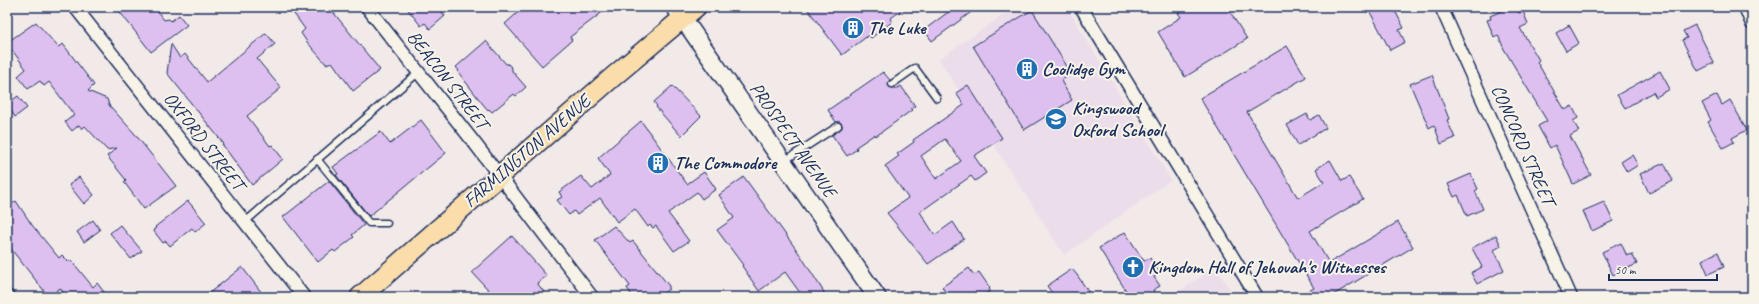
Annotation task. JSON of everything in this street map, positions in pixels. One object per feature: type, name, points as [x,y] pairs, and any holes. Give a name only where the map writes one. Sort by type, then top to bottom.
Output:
[{"type":"main road","name":"PROSPECT AVENUE","points":[[685,10],[783,162],[877,297]]},
{"type":"main road","name":"FARMINGTON AVENUE","points":[[360,297],[685,10]]},
{"type":"street","name":"OXFORD STREET","points":[[75,7],[304,297]]},
{"type":"street","name":"BEACON STREET","points":[[368,7],[592,297]]},
{"type":"street","points":[[1081,7],[1257,297]]},
{"type":"street","name":"CONCORD STREET","points":[[1441,7],[1571,297]]},
{"type":"street","points":[[1745,7],[1752,24]]},
{"type":"lane","points":[[892,84],[915,68],[937,98]]},
{"type":"lane","points":[[244,222],[419,72]]},
{"type":"lane","points":[[783,162],[838,126]]},
{"type":"lane","points":[[317,159],[369,223],[387,223]]},
{"type":"shaded area","name":"Kingswood Oxford School","points":[[1015,7],[1067,7],[1171,180],[1064,255],[939,59]]},
{"type":"shaded area","points":[[1215,267],[1235,297],[1171,297]]},
{"type":"building","points":[[116,7],[154,7],[164,20],[169,19],[171,21],[179,15],[187,25],[151,52]]},
{"type":"building","points":[[289,7],[329,7],[380,70],[353,91],[332,62],[326,64],[307,42],[301,33],[305,29]]},
{"type":"building","points":[[406,7],[438,7],[445,16],[430,29],[425,23],[421,26]]},
{"type":"building","points":[[524,7],[609,7],[570,37],[572,40],[542,66],[505,24]]},
{"type":"building","name":"The Luke","points":[[806,7],[905,7],[890,19],[892,22],[871,38],[869,35],[842,55]]},
{"type":"building","points":[[955,7],[978,7],[932,41],[924,30]]},
{"type":"building","points":[[1187,7],[1227,7],[1247,39],[1185,77],[1158,32],[1181,17],[1178,13]]},
{"type":"building","points":[[1379,7],[1393,7],[1404,28],[1399,30],[1405,42],[1390,50],[1370,12]]},
{"type":"building","points":[[1511,7],[1516,7],[1519,13],[1523,11],[1528,24],[1520,28],[1539,60],[1537,62],[1565,110],[1572,106],[1578,118],[1573,121],[1579,131],[1570,136],[1591,175],[1573,184],[1555,145],[1550,148],[1538,126],[1547,121],[1504,49],[1498,35],[1494,37],[1487,20],[1491,19],[1490,16]]},
{"type":"building","name":"Coolidge Gym","points":[[1032,10],[1068,68],[1064,70],[1068,76],[1061,81],[1072,100],[1024,130],[973,46]]},
{"type":"building","points":[[36,22],[58,47],[63,44],[94,85],[88,91],[107,99],[109,105],[135,134],[176,186],[144,209],[124,182],[126,180],[107,156],[117,148],[107,150],[85,126],[82,129],[79,125],[72,131],[65,122],[74,115],[49,82],[44,86],[40,81],[28,89],[18,76],[26,69],[9,46],[11,44],[9,41]]},
{"type":"building","points":[[1569,25],[1579,43],[1566,51],[1556,33]]},
{"type":"building","points":[[1695,25],[1714,63],[1698,71],[1682,40],[1687,38],[1683,31]]},
{"type":"building","points":[[266,33],[275,44],[257,59],[281,88],[247,116],[270,146],[272,145],[283,159],[252,185],[222,144],[223,143],[167,73],[171,44],[180,58],[185,54],[207,82]]},
{"type":"building","points":[[486,41],[506,64],[512,68],[512,71],[526,87],[516,96],[514,94],[492,112],[482,103],[458,72],[459,71],[456,67]]},
{"type":"building","points":[[1287,46],[1306,77],[1247,112],[1298,198],[1324,182],[1316,169],[1330,160],[1342,181],[1349,177],[1363,199],[1310,231],[1329,263],[1398,222],[1413,247],[1330,297],[1298,297],[1314,288],[1200,98]]},
{"type":"building","points":[[1660,71],[1670,89],[1656,97],[1653,92],[1625,108],[1617,95]]},
{"type":"building","points":[[883,72],[890,80],[888,84],[889,87],[896,89],[901,86],[915,106],[911,109],[912,110],[876,136],[875,134],[856,147],[857,149],[847,156],[832,135],[842,128],[842,124],[840,122],[836,122],[828,110]]},
{"type":"building","points":[[1432,75],[1449,119],[1447,120],[1455,138],[1441,144],[1434,125],[1429,128],[1410,84]]},
{"type":"building","points":[[968,85],[1002,138],[974,156],[986,173],[975,181],[971,176],[920,212],[935,235],[953,222],[964,239],[928,264],[887,213],[908,198],[885,166],[899,156],[897,154],[914,142],[913,140],[964,105],[956,93]],"holes":[[[945,139],[961,161],[936,179],[921,156]]]},
{"type":"building","points":[[672,86],[701,116],[681,136],[656,107],[657,106],[654,102]]},
{"type":"building","points":[[1717,95],[1722,105],[1730,100],[1747,130],[1732,138],[1734,142],[1723,148],[1708,122],[1711,120],[1702,103]]},
{"type":"building","points":[[18,96],[27,108],[15,117],[7,104]]},
{"type":"building","points":[[1307,114],[1310,120],[1319,115],[1326,128],[1298,145],[1287,125]]},
{"type":"building","points":[[421,120],[446,153],[369,216],[336,175],[338,174],[333,167],[379,133],[381,132],[390,144]]},
{"type":"building","points":[[641,121],[687,184],[704,172],[716,189],[702,199],[697,192],[668,213],[689,241],[674,251],[656,226],[653,228],[650,225],[648,227],[635,209],[617,222],[600,198],[577,215],[574,211],[569,215],[557,200],[562,197],[559,192],[581,176],[592,189],[610,175],[598,158]]},
{"type":"building","points":[[1632,155],[1638,165],[1627,172],[1621,162]]},
{"type":"building","points":[[1664,163],[1673,181],[1649,193],[1640,174]]},
{"type":"building","points":[[1471,174],[1478,189],[1475,191],[1483,209],[1467,216],[1458,195],[1454,197],[1448,184]]},
{"type":"building","points":[[79,177],[94,195],[84,204],[69,185]]},
{"type":"building","points":[[744,177],[801,256],[827,297],[803,297],[785,272],[759,291],[742,266],[743,265],[717,230],[734,218],[719,195]]},
{"type":"building","points":[[329,181],[364,225],[352,235],[354,237],[335,252],[333,250],[318,262],[283,217]]},
{"type":"building","points":[[16,201],[32,225],[59,258],[62,255],[69,262],[71,260],[93,287],[97,283],[108,297],[67,297],[60,288],[49,297],[7,244],[7,208]]},
{"type":"building","points":[[188,201],[206,223],[195,232],[192,228],[170,246],[166,241],[163,243],[153,230]]},
{"type":"building","points":[[1604,202],[1613,221],[1592,231],[1583,211]]},
{"type":"building","points":[[93,220],[100,230],[84,242],[77,232]]},
{"type":"building","points":[[120,225],[142,251],[131,259],[110,233]]},
{"type":"building","points":[[614,226],[630,243],[633,241],[669,286],[669,289],[658,297],[633,297],[627,288],[630,286],[595,240]]},
{"type":"building","name":"Kingdom Hall of Jehovah's Witnesses","points":[[1125,232],[1144,261],[1150,258],[1160,273],[1154,277],[1160,286],[1153,290],[1157,297],[1130,297],[1099,248]]},
{"type":"building","points":[[1496,235],[1501,246],[1494,250],[1504,270],[1477,284],[1471,273],[1482,267],[1472,248]]},
{"type":"building","points":[[512,236],[547,276],[537,283],[548,297],[495,297],[472,272]]},
{"type":"building","points":[[1621,243],[1627,256],[1632,254],[1637,264],[1613,275],[1602,252]]},
{"type":"building","points":[[1718,252],[1724,267],[1708,274],[1702,260]]},
{"type":"building","points":[[242,267],[265,297],[204,297],[222,283]]},
{"type":"building","points":[[969,268],[974,275],[979,272],[990,288],[990,291],[981,297],[949,297],[942,287]]},
{"type":"building","points":[[1072,269],[1092,297],[1055,297],[1047,286]]},
{"type":"place","name":"The Luke","points":[[853,28]]},
{"type":"place","name":"Coolidge Gym","points":[[1027,69]]},
{"type":"place","name":"Kingswood Oxford School","points":[[1056,119]]},
{"type":"place","name":"The Commodore","points":[[658,163]]},
{"type":"place","name":"Kingdom Hall of Jehovah's Witnesses","points":[[1133,267]]}]
